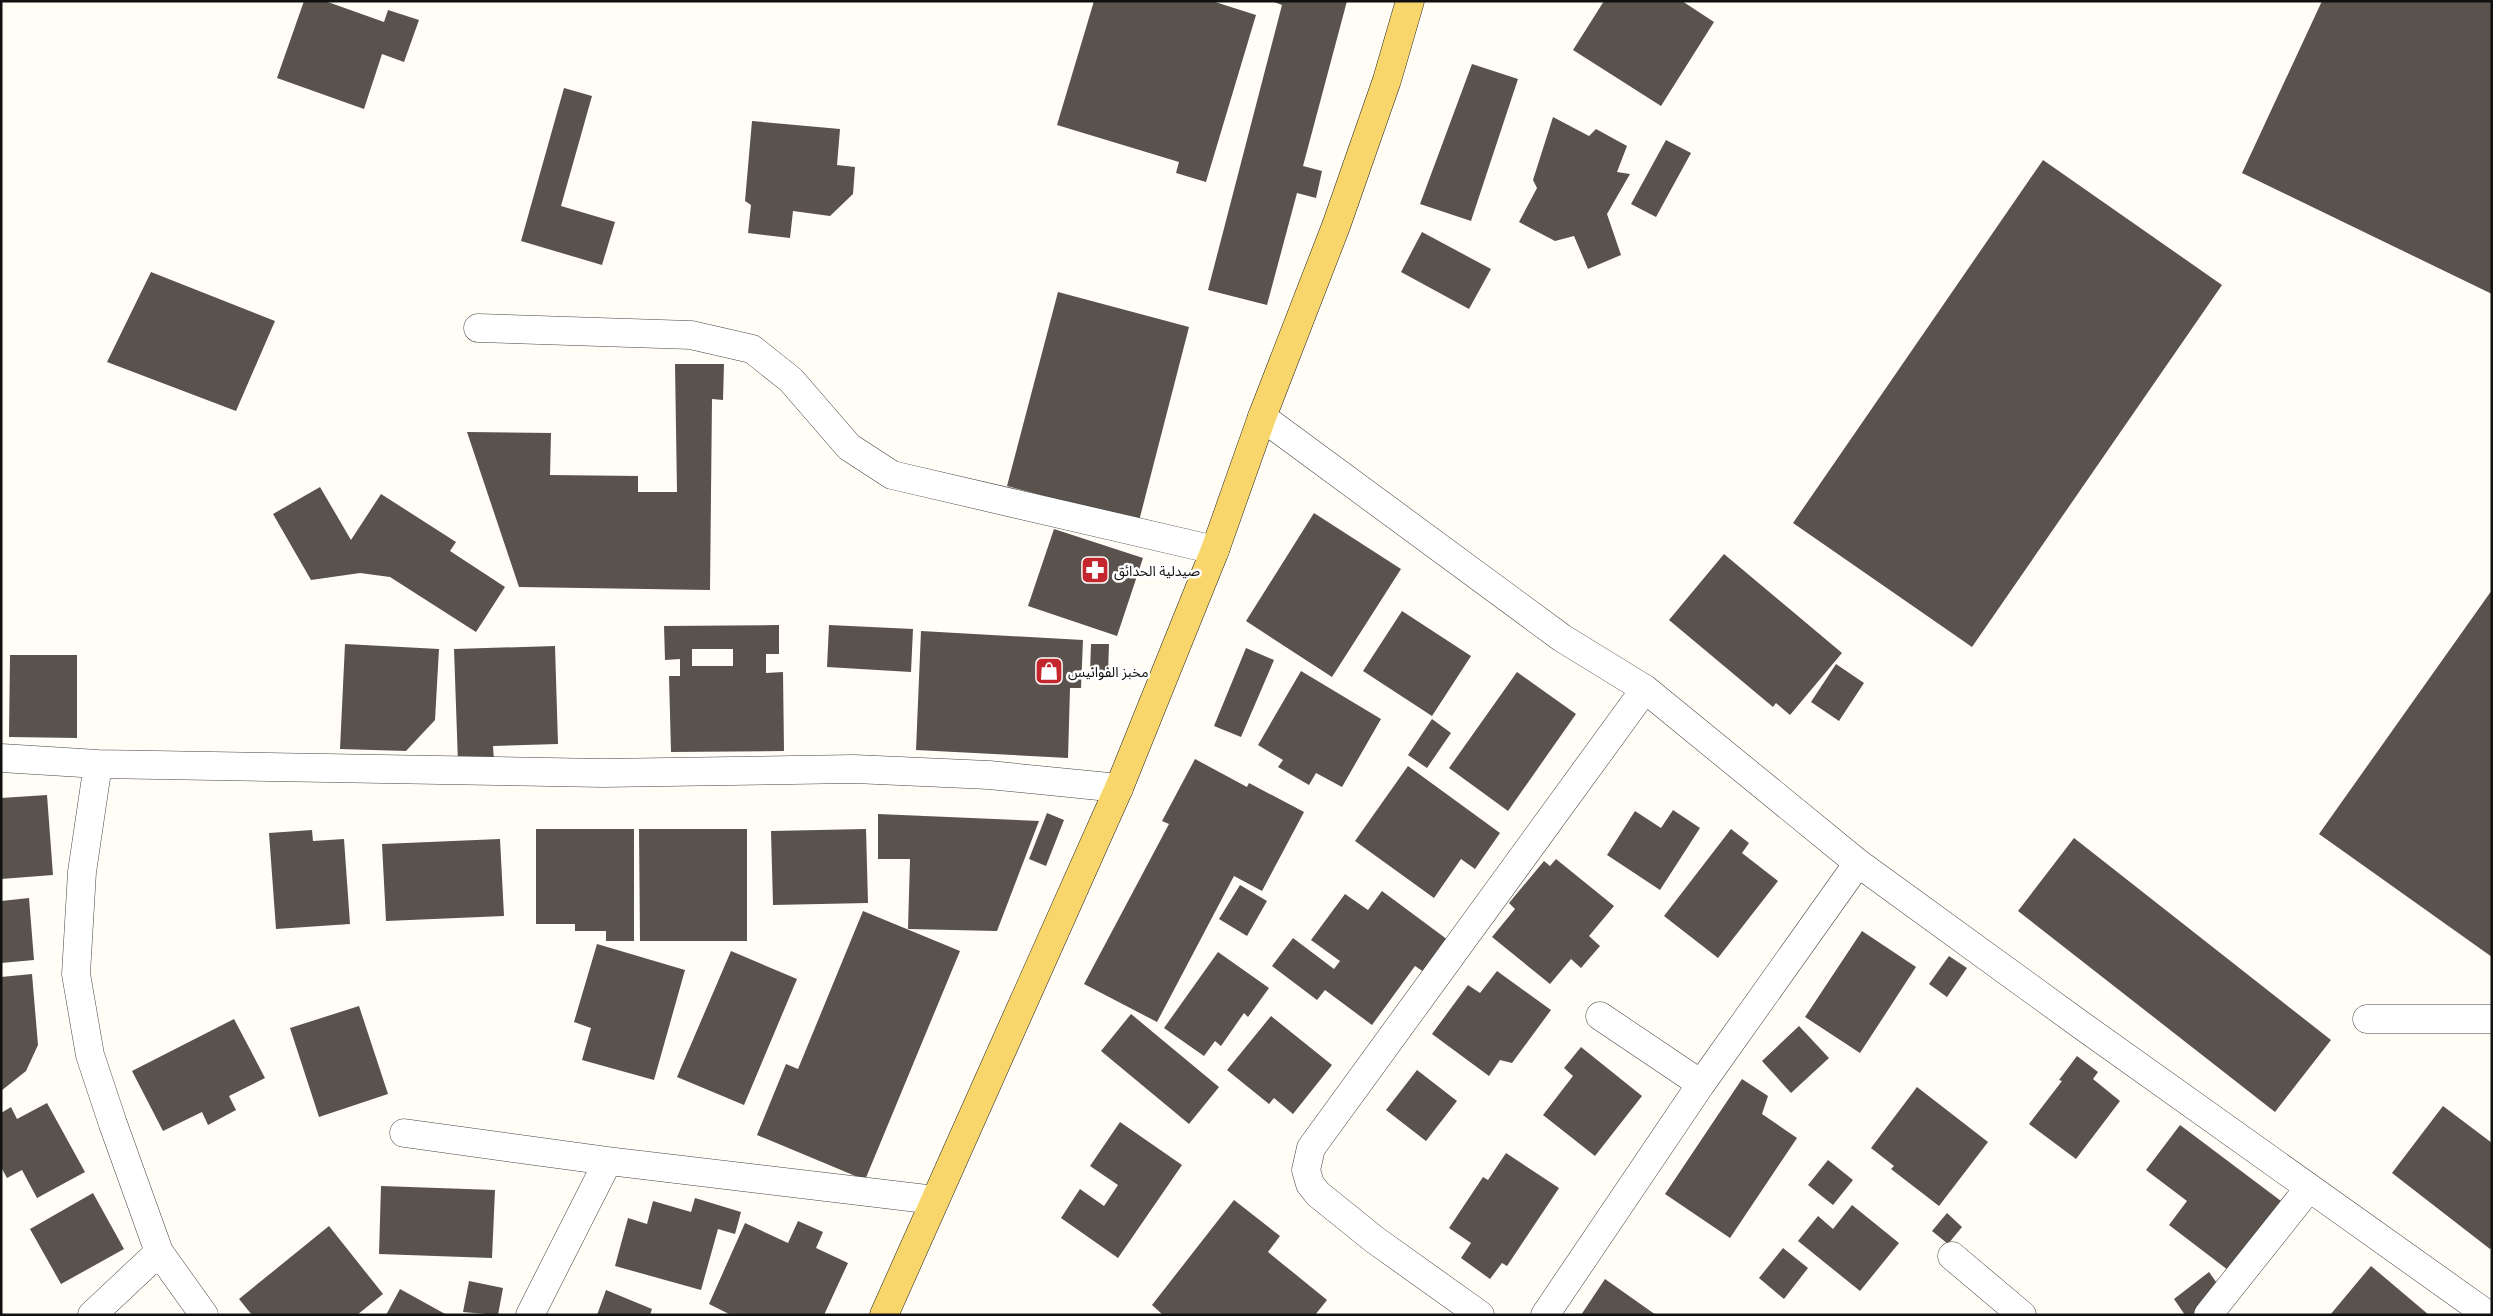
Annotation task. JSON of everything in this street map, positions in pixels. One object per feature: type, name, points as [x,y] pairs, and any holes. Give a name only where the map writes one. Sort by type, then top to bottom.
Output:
[{"type":"main road","points":[[885,1314],[1119,788],[1215,550],[1262,417],[1336,226],[1387,80],[1410,1]]},
{"type":"street","points":[[478,328],[691,335],[752,349],[791,380],[849,447],[892,475],[1215,550]]},
{"type":"street","points":[[1262,417],[1562,638],[1645,689],[1858,862],[2488,1315]]},
{"type":"street","points":[[1480,1315],[1375,1240],[1318,1194],[1310,1184],[1306,1170],[1311,1148],[1645,689]]},
{"type":"street","points":[[1,758],[98,764],[603,773],[854,768],[989,775],[1119,788]]},
{"type":"street","points":[[98,764],[82,872],[76,974],[90,1055],[159,1252],[204,1315]]},
{"type":"street","points":[[1545,1315],[1700,1084],[1858,862]]},
{"type":"street","points":[[1600,1016],[1700,1084]]},
{"type":"street","points":[[2367,1019],[2492,1019]]},
{"type":"street","points":[[404,1132],[608,1161],[935,1200]]},
{"type":"street","points":[[530,1315],[608,1161]]},
{"type":"street","points":[[2208,1315],[2310,1188]]},
{"type":"street","points":[[92,1315],[159,1252]]},
{"type":"street","points":[[1952,1256],[2022,1315]]},
{"type":"building","points":[[304,1],[325,1],[384,22],[388,10],[419,20],[404,62],[382,54],[364,109],[277,78]]},
{"type":"building","points":[[1094,1],[1212,1],[1256,15],[1206,182],[1176,173],[1179,162],[1057,125]]},
{"type":"building","points":[[1271,1],[1347,1],[1303,166],[1322,171],[1316,198],[1297,193],[1267,305],[1208,290],[1282,5]]},
{"type":"building","points":[[1604,1],[1682,1],[1714,22],[1661,106],[1573,50]]},
{"type":"building","points":[[2322,1],[2492,1],[2492,294],[2242,173]]},
{"type":"building","points":[[1472,64],[1518,79],[1471,221],[1420,204]]},
{"type":"building","points":[[564,88],[592,96],[561,206],[615,222],[602,265],[521,241]]},
{"type":"building","points":[[1553,117],[1589,136],[1596,129],[1627,146],[1617,172],[1630,174],[1607,214],[1621,255],[1588,269],[1574,236],[1555,241],[1519,222],[1537,188],[1533,180]]},
{"type":"building","points":[[752,121],[840,129],[837,165],[855,167],[853,194],[830,216],[793,211],[790,238],[748,233],[751,205],[745,201]]},
{"type":"building","points":[[1666,140],[1691,153],[1656,217],[1631,204]]},
{"type":"building","points":[[2043,160],[2222,285],[1972,647],[1793,523]]},
{"type":"building","points":[[1422,232],[1491,269],[1469,309],[1401,272]]},
{"type":"building","points":[[151,272],[275,321],[236,411],[107,362]]},
{"type":"building","points":[[1058,292],[1189,327],[1139,521],[1007,486]]},
{"type":"building","points":[[675,364],[724,364],[723,400],[712,399],[710,590],[519,587],[467,432],[551,433],[550,475],[638,476],[638,492],[677,492]]},
{"type":"building","points":[[320,487],[351,540],[381,494],[456,542],[450,551],[505,587],[476,632],[390,577],[360,573],[311,580],[273,514]]},
{"type":"building","points":[[1314,513],[1401,569],[1332,677],[1246,621]]},
{"type":"building","points":[[1054,529],[1143,558],[1117,636],[1028,606]]},
{"type":"building","points":[[1724,554],[1842,653],[1790,715],[1776,703],[1773,707],[1669,620]]},
{"type":"building","points":[[2492,590],[2492,957],[2319,834]]},
{"type":"building","points":[[1402,611],[1471,656],[1432,716],[1363,671]]},
{"type":"building","points":[[779,625],[779,654],[766,654],[766,673],[783,672],[784,751],[671,752],[669,676],[680,676],[680,659],[665,660],[664,626]],"holes":[[[692,649],[733,649],[733,666],[692,666]]]},
{"type":"building","points":[[829,625],[913,629],[911,672],[827,667]]},
{"type":"building","points":[[921,631],[1083,640],[1081,688],[1070,688],[1068,758],[916,750]]},
{"type":"building","points":[[345,644],[439,649],[435,720],[406,751],[340,749]]},
{"type":"building","points":[[1091,644],[1109,644],[1108,674],[1090,673]]},
{"type":"building","points":[[555,646],[558,744],[493,746],[494,762],[458,763],[454,649]]},
{"type":"building","points":[[1246,648],[1274,660],[1241,737],[1214,726]]},
{"type":"building","points":[[10,655],[77,655],[77,738],[9,737]]},
{"type":"building","points":[[1836,664],[1864,683],[1839,721],[1811,702]]},
{"type":"building","points":[[1301,671],[1381,719],[1342,787],[1316,773],[1309,785],[1278,767],[1283,760],[1258,745]]},
{"type":"building","points":[[1517,672],[1576,714],[1508,811],[1449,768]]},
{"type":"building","points":[[1432,719],[1451,733],[1427,768],[1408,755]]},
{"type":"building","points":[[1195,759],[1247,787],[1249,783],[1304,812],[1262,891],[1234,876],[1157,1022],[1084,984],[1169,824],[1162,821]]},
{"type":"building","points":[[1408,766],[1500,833],[1475,869],[1461,859],[1434,898],[1355,841]]},
{"type":"building","points":[[47,795],[53,875],[1,879],[1,798]]},
{"type":"building","points":[[1673,810],[1700,828],[1660,890],[1607,855],[1635,811],[1661,828]]},
{"type":"building","points":[[1047,813],[1064,820],[1046,866],[1029,859]]},
{"type":"building","points":[[878,814],[1039,821],[997,931],[908,929],[910,859],[878,859]]},
{"type":"building","points":[[536,829],[634,829],[634,941],[606,941],[606,931],[575,931],[575,924],[536,924]]},
{"type":"building","points":[[639,829],[747,829],[747,941],[640,941]]},
{"type":"building","points":[[866,829],[868,903],[773,905],[771,831]]},
{"type":"building","points":[[1731,829],[1749,843],[1742,853],[1778,881],[1718,958],[1664,916]]},
{"type":"building","points":[[312,830],[313,841],[344,839],[350,924],[276,929],[269,833]]},
{"type":"building","points":[[2074,838],[2331,1040],[2275,1112],[2018,911]]},
{"type":"building","points":[[500,839],[504,916],[386,921],[382,844]]},
{"type":"building","points":[[1556,859],[1614,906],[1589,936],[1600,946],[1581,968],[1571,959],[1550,984],[1492,937],[1515,909],[1509,903],[1544,861],[1550,866]]},
{"type":"building","points":[[1240,885],[1267,901],[1247,936],[1219,919]]},
{"type":"building","points":[[1382,891],[1448,940],[1424,972],[1415,966],[1372,1025],[1325,990],[1317,1000],[1272,966],[1293,938],[1334,969],[1340,961],[1311,940],[1345,894],[1368,910]]},
{"type":"building","points":[[29,898],[34,960],[1,963],[1,901]]},
{"type":"building","points":[[863,911],[960,951],[865,1180],[757,1135],[786,1064],[798,1069]]},
{"type":"building","points":[[1862,931],[1916,967],[1860,1053],[1805,1017]]},
{"type":"building","points":[[597,944],[685,970],[654,1080],[582,1060],[591,1028],[574,1022]]},
{"type":"building","points":[[731,951],[797,979],[744,1105],[677,1077]]},
{"type":"building","points":[[1218,952],[1269,988],[1248,1017],[1244,1013],[1221,1046],[1215,1041],[1204,1056],[1164,1028]]},
{"type":"building","points":[[1949,956],[1967,968],[1947,997],[1929,984]]},
{"type":"building","points":[[1497,971],[1551,1010],[1512,1063],[1500,1060],[1489,1076],[1432,1034],[1468,985],[1480,993]]},
{"type":"building","points":[[32,974],[38,1045],[26,1071],[1,1091],[1,977]]},
{"type":"building","points":[[359,1006],[388,1094],[319,1117],[290,1028]]},
{"type":"building","points":[[1131,1014],[1219,1087],[1189,1124],[1101,1051]]},
{"type":"building","points":[[1271,1016],[1332,1065],[1293,1114],[1274,1098],[1269,1104],[1227,1070]]},
{"type":"building","points":[[234,1019],[265,1078],[229,1096],[236,1110],[208,1125],[202,1112],[163,1131],[132,1071]]},
{"type":"building","points":[[1799,1026],[1829,1058],[1791,1093],[1762,1061]]},
{"type":"building","points":[[1581,1047],[1642,1096],[1595,1156],[1543,1115],[1573,1076],[1564,1068]]},
{"type":"building","points":[[2077,1056],[2098,1072],[2093,1079],[2120,1101],[2076,1159],[2029,1124],[2062,1081],[2059,1080]]},
{"type":"building","points":[[1417,1070],[1457,1101],[1426,1141],[1386,1110]]},
{"type":"building","points":[[1742,1079],[1768,1096],[1762,1114],[1797,1138],[1730,1238],[1665,1194]]},
{"type":"building","points":[[1917,1087],[1988,1142],[1939,1206],[1891,1169],[1894,1166],[1871,1148]]},
{"type":"building","points":[[47,1103],[85,1172],[37,1198],[22,1170],[7,1178],[1,1167],[1,1113],[11,1107],[17,1119]]},
{"type":"building","points":[[2443,1106],[2492,1143],[2492,1246],[2490,1249],[2392,1173]]},
{"type":"building","points":[[1120,1122],[1182,1165],[1118,1258],[1061,1218],[1080,1189],[1104,1206],[1118,1185],[1090,1166]]},
{"type":"building","points":[[2180,1125],[2281,1201],[2228,1270],[2169,1225],[2187,1201],[2146,1170]]},
{"type":"building","points":[[1506,1153],[1559,1188],[1507,1266],[1502,1263],[1490,1279],[1461,1258],[1471,1243],[1449,1228],[1483,1177],[1488,1180]]},
{"type":"building","points":[[1828,1160],[1853,1180],[1833,1205],[1808,1185]]},
{"type":"building","points":[[381,1186],[495,1190],[492,1258],[379,1254]]},
{"type":"building","points":[[93,1193],[124,1249],[61,1284],[30,1229]]},
{"type":"building","points":[[695,1198],[741,1212],[735,1234],[718,1229],[701,1290],[615,1266],[628,1218],[647,1224],[653,1201],[691,1212]]},
{"type":"building","points":[[1234,1200],[1280,1236],[1268,1252],[1327,1300],[1315,1315],[1163,1315],[1152,1305]]},
{"type":"building","points":[[1852,1205],[1899,1243],[1860,1291],[1798,1241],[1818,1216],[1833,1229]]},
{"type":"building","points":[[1947,1213],[1962,1227],[1948,1244],[1932,1231]]},
{"type":"building","points":[[798,1221],[823,1232],[816,1248],[848,1263],[824,1315],[731,1315],[709,1304],[745,1223],[788,1243]]},
{"type":"building","points":[[329,1226],[383,1294],[357,1315],[252,1315],[239,1299]]},
{"type":"building","points":[[1783,1248],[1808,1268],[1784,1299],[1759,1278]]},
{"type":"building","points":[[2371,1266],[2429,1315],[2330,1315]]},
{"type":"building","points":[[2209,1272],[2224,1293],[2195,1315],[2185,1315],[2174,1299]]},
{"type":"building","points":[[1605,1279],[1656,1315],[1581,1315]]},
{"type":"building","points":[[469,1281],[503,1288],[498,1315],[463,1312]]},
{"type":"building","points":[[400,1289],[447,1315],[386,1315]]},
{"type":"building","points":[[606,1290],[652,1309],[650,1315],[597,1315]]},
{"type":"place","name":"صيدلية الحدائق","points":[[1095,570]]},
{"type":"place","name":"مخبز الفوانيس","points":[[1049,671]]}]
